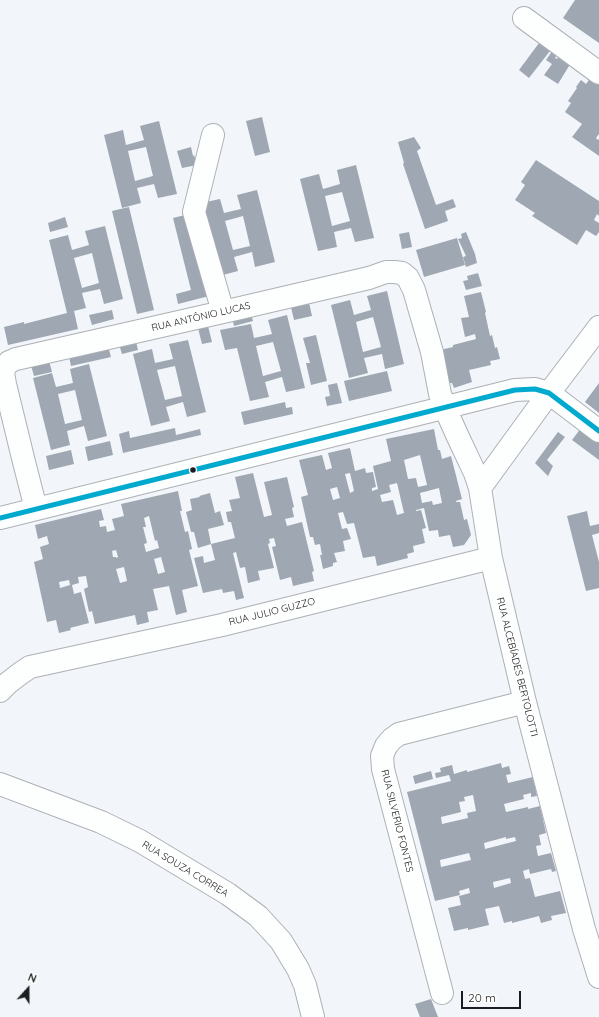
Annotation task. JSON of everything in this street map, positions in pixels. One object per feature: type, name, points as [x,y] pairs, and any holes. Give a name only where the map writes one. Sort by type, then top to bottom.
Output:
[{"type":"street","points":[[524,18],[599,73]]},
{"type":"street","points":[[214,135],[194,212],[223,312]]},
{"type":"street","name":"RUA ANTÔNIO LUCAS","points":[[36,509],[3,373],[9,362],[16,359],[369,278],[386,272],[394,272],[402,273],[408,278],[414,290],[432,352],[440,394],[446,408]]},
{"type":"street","points":[[480,488],[599,327]]},
{"type":"street","points":[[0,518],[515,390],[535,389],[549,393],[599,432]]},
{"type":"street","name":"RUA ALCEBÍADES BERTOLOTTI","points":[[446,408],[475,473],[480,488],[491,558],[525,702],[584,929],[599,977]]},
{"type":"street","name":"RUA JULIO GUZZO","points":[[0,691],[20,673],[30,667],[222,625],[491,558]]},
{"type":"street","name":"RUA SILVERIO FONTES","points":[[442,993],[383,769],[382,756],[386,746],[399,734],[525,702]]},
{"type":"street","name":"RUA SOUZA CORREA","points":[[0,784],[101,822],[140,841],[228,894],[258,916],[281,941],[298,969],[305,985],[313,1017]]},
{"type":"building","points":[[575,0],[599,0],[599,43],[563,18]]},
{"type":"building","points":[[542,39],[553,47],[529,78],[519,70]]},
{"type":"building","points":[[553,50],[558,53],[555,58],[557,59],[560,54],[572,61],[558,84],[544,75],[552,64],[546,60]]},
{"type":"building","points":[[591,77],[599,83],[599,134],[596,138],[598,140],[599,139],[599,156],[572,137],[582,124],[565,112],[571,103],[568,101],[581,80],[586,84]]},
{"type":"building","points":[[262,117],[270,152],[255,156],[246,121]]},
{"type":"building","points":[[159,121],[177,194],[158,198],[154,184],[137,188],[141,203],[122,208],[104,135],[123,130],[126,145],[144,140],[140,126]],"holes":[[[146,147],[153,176],[135,181],[128,151]]]},
{"type":"building","points":[[414,137],[421,148],[417,151],[436,205],[453,199],[456,207],[445,211],[448,221],[425,229],[403,164],[398,142]]},
{"type":"building","points":[[191,147],[197,165],[182,168],[177,151]]},
{"type":"building","points":[[536,160],[599,201],[599,216],[597,214],[594,220],[599,223],[599,232],[596,236],[586,230],[577,245],[532,216],[535,213],[515,200],[525,185],[521,182]]},
{"type":"building","points":[[356,165],[374,238],[355,242],[351,228],[334,232],[337,247],[318,251],[300,179],[319,174],[323,189],[340,184],[337,170]],"holes":[[[342,192],[350,221],[332,226],[325,196]]]},
{"type":"building","points":[[257,190],[275,262],[255,267],[252,252],[234,257],[238,271],[219,276],[201,203],[220,199],[224,213],[241,209],[237,195]],"holes":[[[243,216],[250,246],[233,250],[225,221]]]},
{"type":"building","points":[[129,207],[154,310],[137,314],[112,211]]},
{"type":"building","points":[[193,213],[213,295],[178,304],[176,294],[191,290],[173,218]]},
{"type":"building","points":[[65,217],[68,227],[50,232],[48,223]]},
{"type":"building","points":[[105,226],[123,299],[104,304],[100,289],[82,293],[86,308],[74,311],[78,329],[8,345],[4,327],[24,322],[24,324],[67,313],[49,240],[68,235],[72,250],[89,245],[85,231]],"holes":[[[92,253],[99,283],[82,288],[74,258]]]},
{"type":"building","points":[[409,232],[412,247],[402,249],[399,234]]},
{"type":"building","points":[[466,232],[477,263],[466,267],[463,257],[466,256],[458,239],[462,238],[461,234]]},
{"type":"building","points":[[457,238],[465,265],[424,277],[416,250]]},
{"type":"building","points":[[478,273],[482,286],[466,290],[463,281],[468,280],[467,276]]},
{"type":"building","points":[[387,291],[404,364],[385,369],[382,354],[364,358],[368,373],[349,378],[331,305],[350,300],[354,315],[371,310],[367,296]],"holes":[[[373,317],[381,347],[363,352],[356,322]]]},
{"type":"building","points":[[481,292],[490,336],[492,335],[495,348],[497,347],[500,359],[490,361],[491,365],[469,370],[472,382],[454,388],[452,383],[449,383],[440,350],[476,339],[475,334],[465,337],[461,318],[469,317],[464,296]]},
{"type":"building","points":[[308,298],[312,316],[294,320],[290,303]]},
{"type":"building","points":[[249,308],[253,321],[234,326],[231,313]]},
{"type":"building","points":[[112,310],[114,319],[92,325],[89,315]]},
{"type":"building","points":[[287,315],[305,388],[286,392],[282,377],[265,382],[269,397],[250,401],[237,348],[225,350],[220,330],[251,324],[254,338],[272,334],[268,320]],"holes":[[[273,342],[281,371],[263,376],[256,346]]]},
{"type":"building","points":[[208,326],[212,342],[202,344],[198,328]]},
{"type":"building","points":[[316,335],[327,381],[311,385],[306,363],[310,363],[303,338]]},
{"type":"building","points":[[135,337],[138,350],[122,354],[118,341]]},
{"type":"building","points":[[188,340],[206,412],[187,417],[183,402],[166,407],[170,421],[151,426],[133,354],[152,349],[155,363],[173,359],[169,344]],"holes":[[[175,366],[182,396],[165,400],[157,370]]]},
{"type":"building","points":[[107,342],[111,357],[71,366],[68,352]]},
{"type":"building","points":[[48,357],[52,372],[34,376],[30,362]]},
{"type":"building","points":[[89,364],[107,436],[88,441],[84,426],[67,431],[70,445],[51,450],[33,378],[52,373],[56,387],[73,383],[70,369]],"holes":[[[75,390],[82,420],[65,424],[58,394]]]},
{"type":"building","points":[[387,371],[392,391],[349,401],[344,381]]},
{"type":"building","points":[[337,383],[342,403],[327,406],[325,397],[330,396],[328,385]]},
{"type":"building","points":[[599,383],[599,413],[585,402]]},
{"type":"building","points":[[285,402],[286,408],[292,407],[293,414],[244,425],[241,412]]},
{"type":"building","points":[[175,428],[176,435],[200,429],[201,435],[123,453],[119,434],[129,431],[130,438]]},
{"type":"building","points":[[581,428],[599,441],[599,460],[572,440]]},
{"type":"building","points":[[434,429],[438,450],[440,450],[442,459],[451,456],[462,499],[456,502],[460,502],[464,520],[467,519],[471,535],[464,545],[453,547],[450,535],[439,537],[438,530],[429,531],[424,508],[416,510],[421,510],[426,528],[422,529],[425,543],[413,546],[414,552],[407,554],[408,558],[377,566],[375,556],[363,558],[354,523],[347,524],[343,512],[338,513],[342,529],[347,528],[351,539],[343,541],[345,551],[334,553],[337,562],[333,563],[333,566],[323,569],[320,555],[322,555],[320,544],[315,545],[313,537],[310,537],[301,497],[308,495],[299,460],[322,455],[326,470],[332,468],[328,453],[350,448],[355,471],[365,468],[366,473],[373,472],[376,487],[372,488],[372,491],[378,489],[373,466],[391,461],[386,439]],"holes":[[[420,455],[427,485],[418,487],[416,478],[408,479],[404,460]],[[350,473],[354,491],[350,493],[345,474]],[[397,483],[404,513],[397,515],[393,500],[382,502],[380,495],[391,492],[389,485]],[[337,487],[340,498],[333,500],[330,489]],[[439,488],[442,503],[433,505],[432,501],[422,503],[420,493]]]},
{"type":"building","points":[[558,432],[565,437],[547,460],[553,466],[548,476],[535,463]]},
{"type":"building","points":[[110,441],[113,455],[88,461],[85,447]]},
{"type":"building","points":[[71,450],[74,464],[49,470],[46,456]]},
{"type":"building","points":[[253,473],[264,517],[272,515],[264,482],[287,477],[294,507],[292,508],[294,517],[285,519],[287,526],[302,522],[314,571],[312,572],[314,581],[293,586],[291,577],[280,580],[272,547],[276,546],[274,538],[269,539],[270,543],[268,544],[274,568],[258,571],[260,580],[248,583],[245,567],[240,568],[236,552],[233,553],[244,598],[236,600],[234,591],[223,593],[222,589],[203,593],[194,558],[203,556],[204,563],[215,560],[211,544],[235,538],[231,522],[228,522],[226,512],[232,511],[229,500],[240,498],[235,477]]},
{"type":"building","points":[[178,491],[182,511],[180,511],[185,532],[188,531],[192,549],[189,550],[198,586],[182,590],[187,612],[176,615],[169,586],[153,589],[158,610],[147,612],[149,622],[137,625],[135,615],[95,624],[92,611],[89,612],[84,589],[88,587],[86,576],[78,577],[79,583],[72,585],[74,594],[81,592],[89,623],[70,628],[71,630],[59,633],[56,620],[47,622],[34,562],[43,559],[40,547],[49,544],[47,536],[38,539],[35,525],[101,509],[104,520],[99,521],[100,527],[106,526],[107,532],[115,530],[112,519],[124,516],[121,504]],"holes":[[[149,516],[155,541],[157,540],[159,548],[146,552],[144,544],[147,543],[143,527],[146,527],[144,518]],[[116,550],[118,557],[113,557],[112,551]],[[161,557],[165,572],[158,574],[154,559]],[[124,567],[127,581],[120,583],[116,569]],[[69,580],[70,585],[60,588],[59,582]]]},
{"type":"building","points":[[210,493],[215,513],[220,511],[224,525],[208,529],[211,544],[198,548],[194,532],[191,532],[186,512],[192,510],[190,499]]},
{"type":"building","points":[[587,511],[590,526],[599,524],[599,533],[592,535],[599,562],[599,588],[586,591],[567,516]]},
{"type":"building","points":[[501,763],[502,768],[509,766],[511,774],[506,775],[508,783],[533,777],[537,796],[531,797],[531,793],[523,795],[524,799],[504,804],[506,812],[540,806],[546,833],[539,835],[541,845],[536,846],[538,856],[551,853],[556,871],[552,872],[551,869],[530,874],[529,869],[523,871],[525,879],[530,878],[535,897],[560,891],[566,913],[551,916],[552,920],[541,923],[539,916],[512,923],[512,921],[504,923],[499,906],[485,909],[489,925],[468,930],[468,928],[454,931],[448,908],[461,905],[459,896],[470,893],[469,888],[459,891],[460,895],[435,901],[407,792],[451,781],[449,775],[436,778],[435,773],[441,772],[440,768],[452,765],[454,774],[467,770],[467,772]],"holes":[[[473,795],[476,811],[467,813],[468,818],[442,824],[441,817],[461,812],[459,802],[465,801],[464,797]],[[506,837],[506,839],[515,837],[516,841],[485,849],[484,843]],[[469,853],[471,860],[441,867],[440,860]],[[510,878],[511,883],[494,888],[493,882]]]},
{"type":"building","points":[[431,771],[433,779],[415,784],[413,776]]},
{"type":"building","points":[[431,999],[438,1017],[420,1017],[415,1004]]},
{"type":"transit line","points":[[0,518],[515,390],[535,389],[549,393],[599,431]]}]
